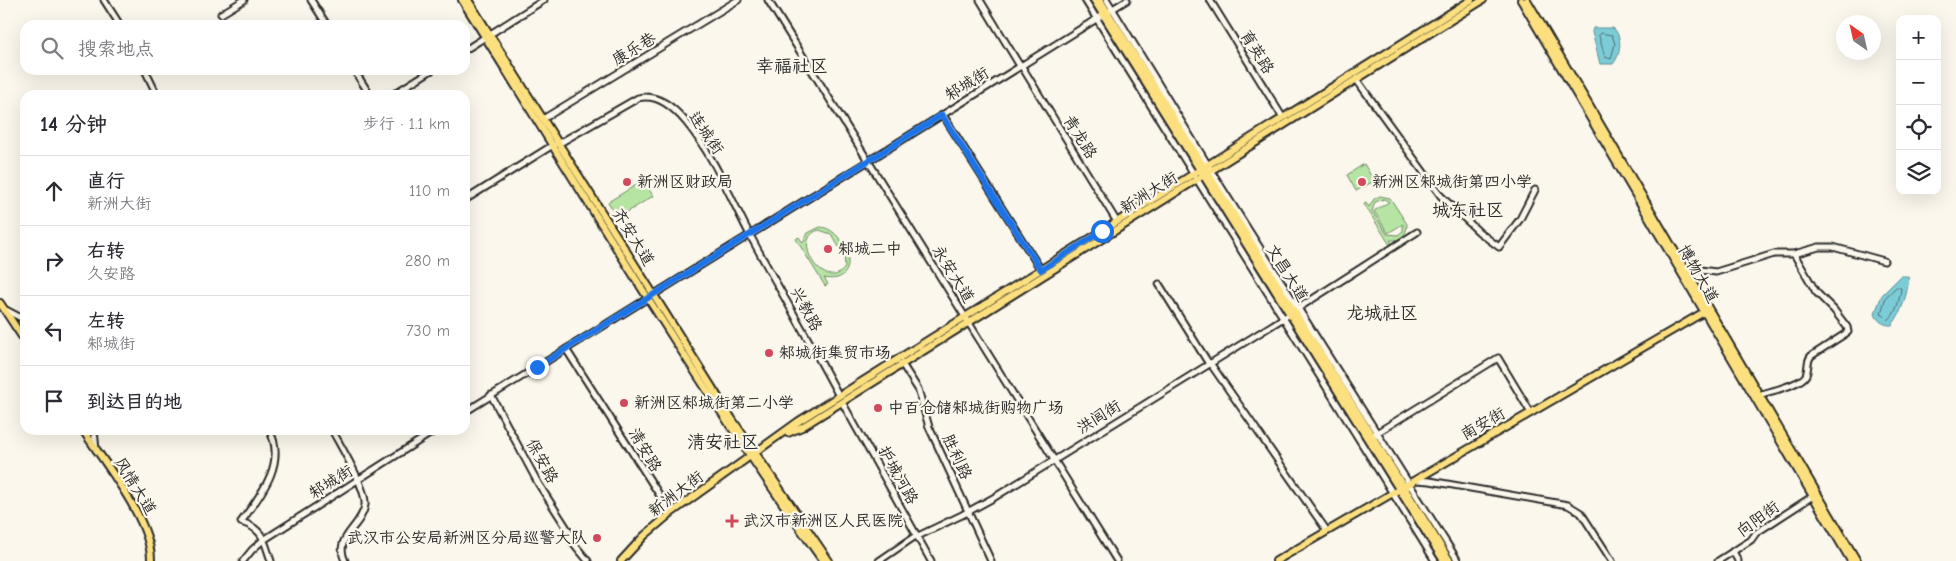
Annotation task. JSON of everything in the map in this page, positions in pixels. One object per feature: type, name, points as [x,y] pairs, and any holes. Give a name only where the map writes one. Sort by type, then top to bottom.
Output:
[{"type":"main road","name":"齐安大道","points":[[462,0],[543,119],[556,144]]},
{"type":"main road","name":"齐安大道","points":[[468,0],[487,36],[651,296],[753,456],[823,561]]},
{"type":"main road","name":"文昌大道","points":[[1094,0],[1105,14],[1291,313],[1407,485],[1444,561]]},
{"type":"main road","name":"文昌大道","points":[[1100,0],[1105,14]]},
{"type":"main road","name":"新洲大街","points":[[841,399],[902,364],[1041,270],[1203,172],[1283,118],[1471,0]]},
{"type":"main road","name":"新洲大街","points":[[621,561],[644,536],[671,514],[778,438],[802,427],[841,399],[1203,172],[1483,0]]},
{"type":"main road","name":"博物大道","points":[[1521,0],[1851,561]]},
{"type":"main road","name":"博物大道","points":[[1527,0],[1857,561]]},
{"type":"main road","points":[[1,304],[20,333]]},
{"type":"main road","name":"南安街","points":[[1279,560],[1704,312]]},
{"type":"main road","name":"文昌大道","points":[[1291,313],[1375,434],[1407,485],[1450,561]]},
{"type":"main road","name":"风情大道","points":[[86,435],[140,519],[148,538],[151,561]]},
{"type":"main road","name":"齐安大道","points":[[753,456],[829,561]]},
{"type":"street","points":[[104,0],[117,20]]},
{"type":"street","points":[[221,14],[244,0]]},
{"type":"street","points":[[311,0],[324,20]]},
{"type":"street","points":[[470,47],[544,0]]},
{"type":"street","name":"康乐巷","points":[[543,119],[738,0]]},
{"type":"street","name":"永安大道","points":[[768,0],[1117,561]]},
{"type":"street","name":"青龙路","points":[[980,0],[1118,222]]},
{"type":"street","points":[[1085,0],[1105,14],[1291,313],[1393,493],[1435,561]]},
{"type":"street","points":[[1105,14],[1107,0]]},
{"type":"street","name":"邾城街","points":[[470,409],[1127,0]]},
{"type":"street","name":"育英路","points":[[1210,0],[1283,118]]},
{"type":"street","points":[[148,75],[155,90]]},
{"type":"street","points":[[357,75],[367,90]]},
{"type":"street","points":[[400,90],[424,75]]},
{"type":"street","points":[[1356,79],[1441,196],[1479,232],[1499,247],[1520,219],[1535,190]]},
{"type":"street","name":"连城街","points":[[470,197],[556,144],[635,100],[646,96],[660,100],[676,112],[693,131],[735,202],[750,234]]},
{"type":"street","points":[[942,115],[1041,270]]},
{"type":"street","name":"洪闾街","points":[[879,561],[917,535],[969,512],[1210,364],[1417,232]]},
{"type":"street","name":"兴教路","points":[[750,234],[841,399]]},
{"type":"street","points":[[1685,268],[1716,272],[1774,254],[1794,254],[1828,246],[1884,261]]},
{"type":"street","points":[[1759,395],[1802,380],[1807,374],[1808,360],[1811,356],[1848,332],[1847,327],[1834,310],[1816,292],[1794,254]]},
{"type":"street","points":[[1160,284],[1210,364],[1327,531]]},
{"type":"street","points":[[1,304],[11,313],[20,318]]},
{"type":"street","name":"清安路","points":[[566,349],[671,514]]},
{"type":"street","points":[[1375,434],[1498,358],[1531,412]]},
{"type":"street","name":"胜利路","points":[[902,364],[918,389],[930,428],[990,561]]},
{"type":"street","name":"保安路","points":[[491,396],[538,482],[570,533],[569,538],[588,561]]},
{"type":"street","name":"护城河路","points":[[841,399],[931,561]]},
{"type":"street","points":[[94,435],[96,450]]},
{"type":"street","points":[[271,435],[275,447],[273,467],[261,495],[241,522],[253,526],[263,540],[271,561]]},
{"type":"street","points":[[335,435],[358,480],[364,506],[342,545],[341,552],[345,561]]},
{"type":"street","name":"邾城街","points":[[244,561],[263,540],[428,435]]},
{"type":"street","points":[[1458,561],[1407,485],[1430,481],[1568,505],[1581,513],[1612,561]]},
{"type":"street","name":"向阳街","points":[[1718,561],[1751,540],[1756,532],[1812,496]]},
{"type":"street","points":[[1733,551],[1738,561]]},
{"type":"green space","points":[[1364,164],[1374,181],[1356,191],[1347,175]]},
{"type":"green space","points":[[644,180],[653,196],[618,218],[608,202]]},
{"type":"green space","points":[[1380,196],[1390,198],[1407,224],[1403,237],[1390,240],[1392,243],[1390,245],[1364,204],[1366,203],[1369,207],[1374,199]],"holes":[[[1384,199],[1389,202],[1374,211],[1388,233],[1403,224],[1403,231],[1398,235],[1387,234],[1372,211],[1375,202]]]},
{"type":"green space","points":[[820,227],[830,230],[838,237],[848,256],[848,266],[844,274],[837,278],[824,278],[828,284],[825,286],[796,239],[799,237],[803,243],[808,233]],"holes":[[[819,230],[831,234],[844,255],[845,267],[837,274],[829,275],[814,263],[807,244],[810,235]]]},
{"type":"water","points":[[1593,28],[1613,28],[1616,31],[1620,46],[1618,56],[1613,64],[1600,64],[1592,32]]},
{"type":"water","points":[[1901,276],[1909,278],[1904,303],[1892,325],[1886,325],[1879,320],[1875,313],[1882,295]]},
{"type":"place","name":"新洲区财政局","points":[[627,182]]},
{"type":"place","name":"新洲区邾城街第四小学","points":[[1362,182]]},
{"type":"place","name":"邾城二中","points":[[828,249]]},
{"type":"place","name":"邾城街集贸市场","points":[[769,353]]},
{"type":"place","name":"新洲区邾城街第二小学","points":[[624,403]]},
{"type":"place","name":"中百仓储邾城街购物广场","points":[[878,408]]},
{"type":"place","name":"武汉市新洲区人民医院","points":[[732,521]]},
{"type":"place","name":"武汉市公安局新洲区分局巡警大队","points":[[597,538]]},
{"type":"district","name":"幸福社区","points":[[792,66]]},
{"type":"district","name":"城东社区","points":[[1468,210]]},
{"type":"district","name":"龙城社区","points":[[1382,313]]},
{"type":"district","name":"清安社区","points":[[723,442]]},
{"type":"route","points":[[537,367],[942,115],[1041,270],[1102,231]]}]
